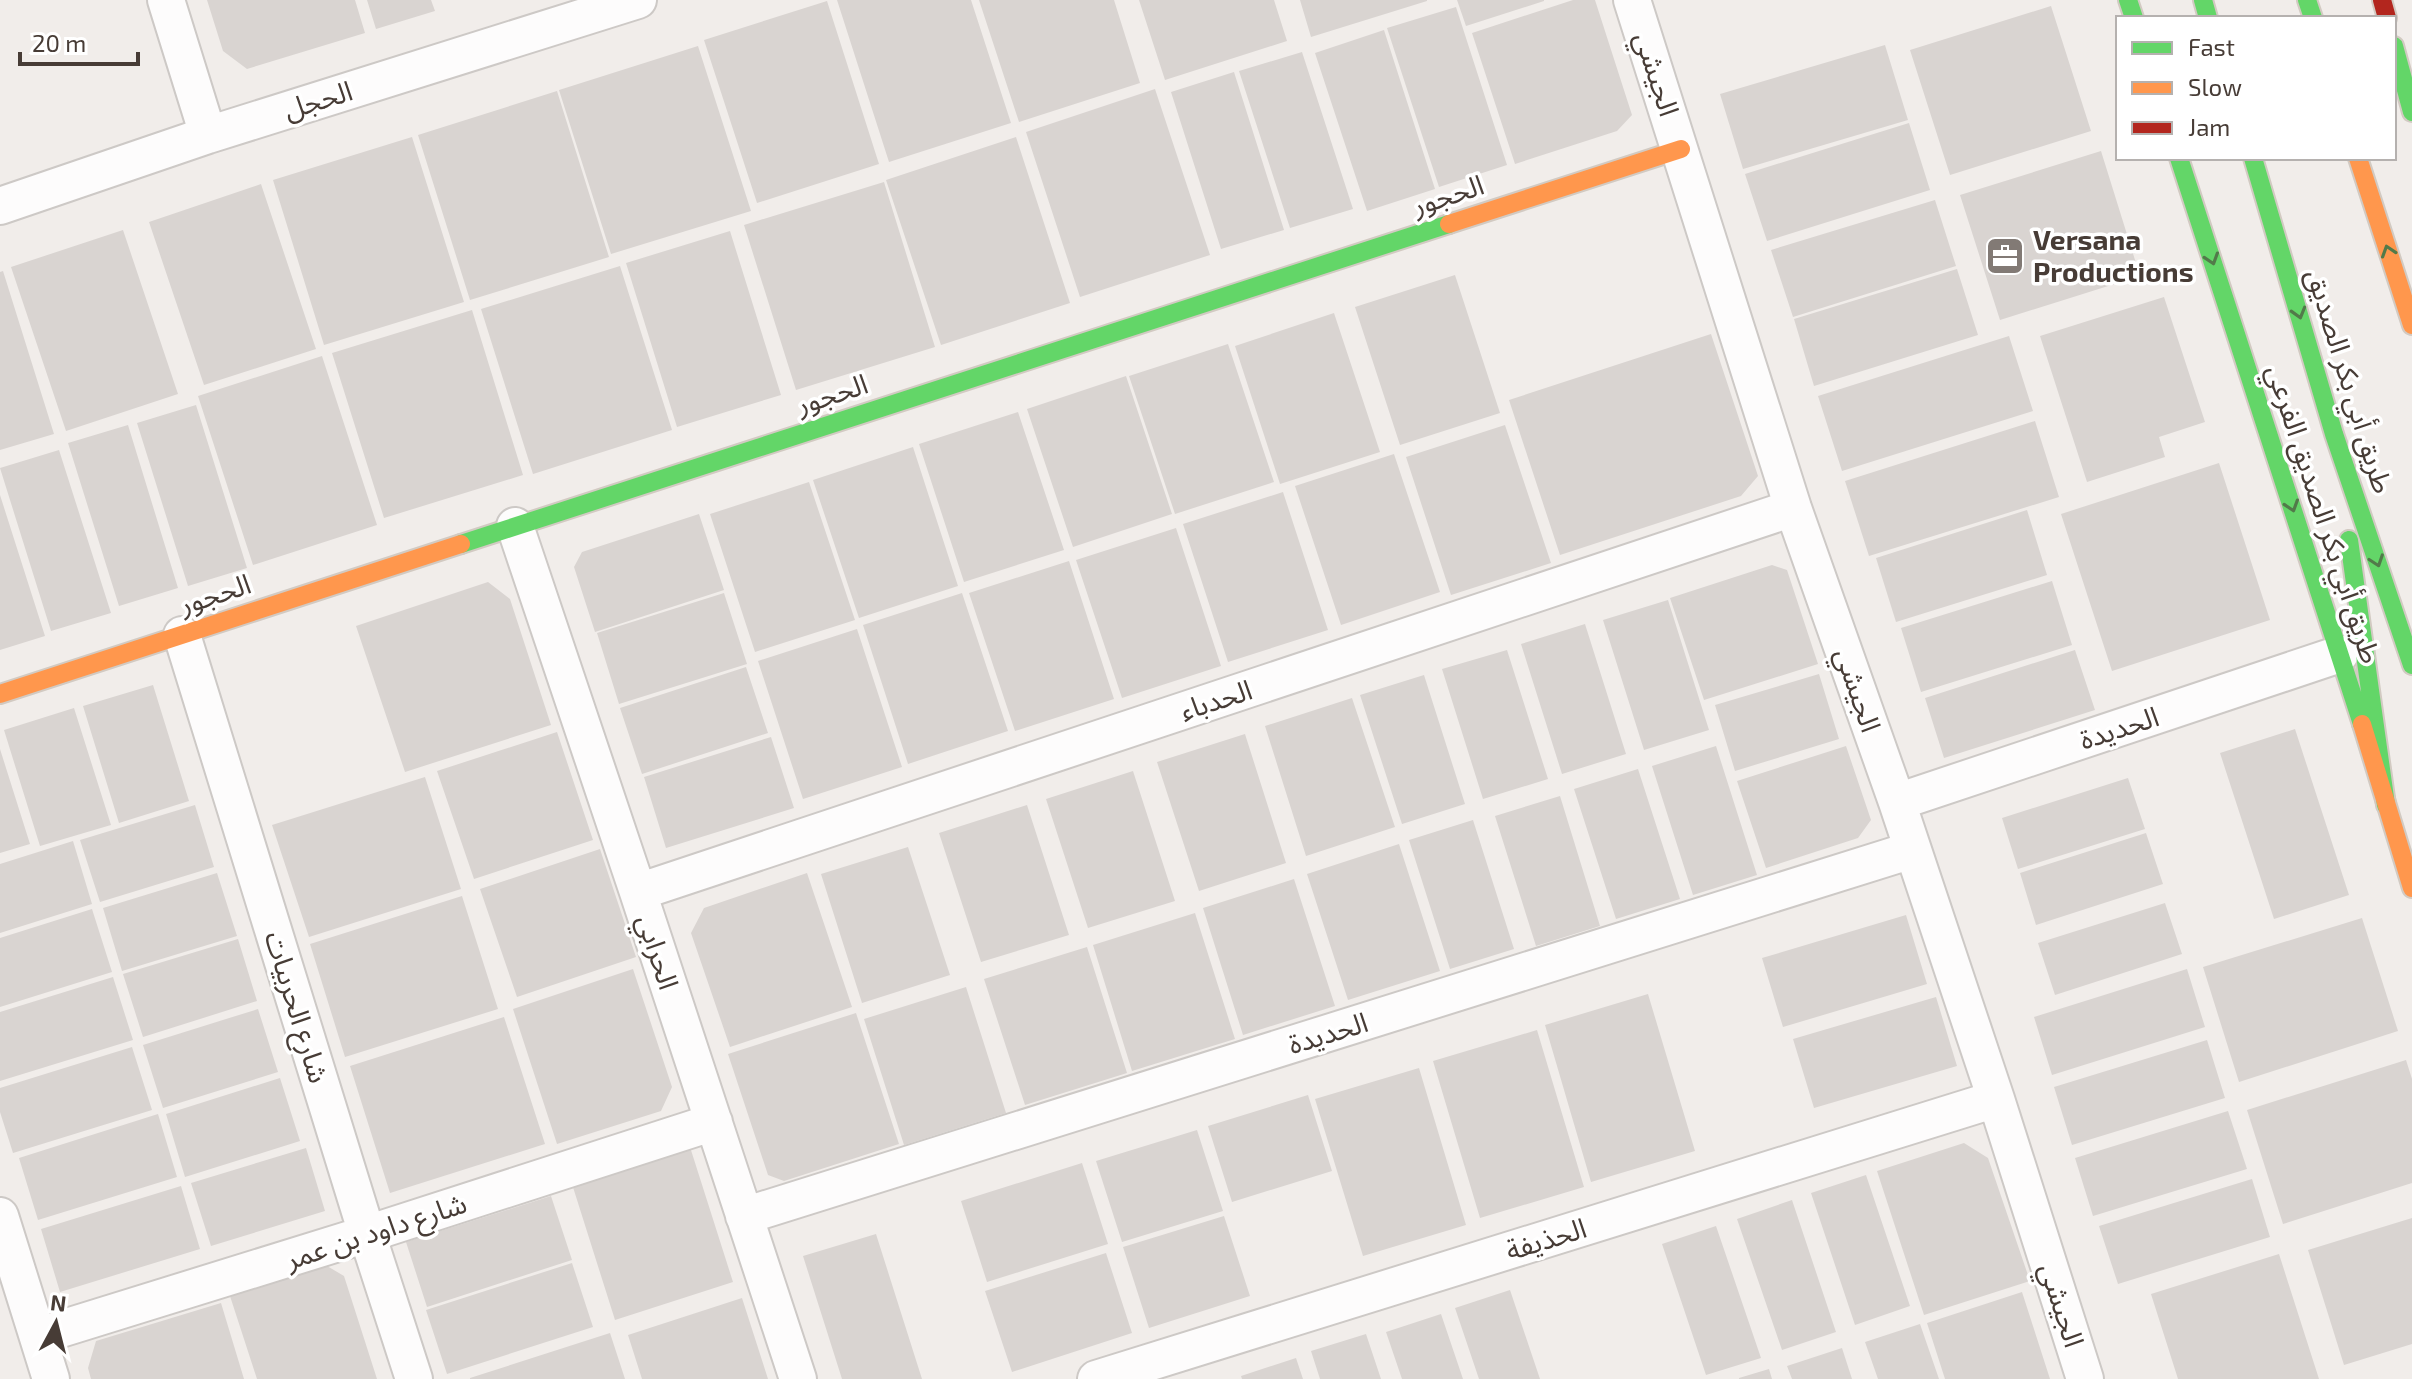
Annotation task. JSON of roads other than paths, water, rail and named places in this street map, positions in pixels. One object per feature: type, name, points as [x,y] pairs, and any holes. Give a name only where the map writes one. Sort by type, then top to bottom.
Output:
[{"type":"street","points":[[166,0],[208,135]]},
{"type":"street","name":"الحجل","points":[[0,206],[208,135],[638,0]]},
{"type":"street","name":"الجيشي","points":[[1632,0],[1793,508],[1897,802],[2085,1379]]},
{"type":"street","points":[[2396,53],[2412,112]]},
{"type":"street","name":"الحجور","points":[[0,694],[1681,149]]},
{"type":"street","name":"طريق أبي بكر الصديق الفرعي","points":[[2180,160],[2340,654],[2412,888]]},
{"type":"street","name":"طريق أبي بكر الصديق","points":[[2254,160],[2334,434],[2412,665]]},
{"type":"street","points":[[2359,160],[2412,325]]},
{"type":"street","points":[[2334,434],[2386,805]]},
{"type":"street","name":"الحدباء","points":[[638,892],[1793,508]]},
{"type":"street","name":"الحرابي","points":[[515,526],[798,1379]]},
{"type":"street","name":"شارع الحربيات","points":[[182,635],[414,1379]]},
{"type":"street","name":"الحديدة","points":[[1897,802],[2340,654]]},
{"type":"street","name":"الحديدة","points":[[744,1216],[1912,850]]},
{"type":"street","name":"الحذيفة","points":[[1096,1379],[1996,1099]]},
{"type":"street","name":"شارع داود بن عمر","points":[[38,1336],[714,1122]]},
{"type":"street","points":[[0,1216],[51,1379]]},
{"type":"place","name":"Versana Productions","points":[[2005,256]]}]
